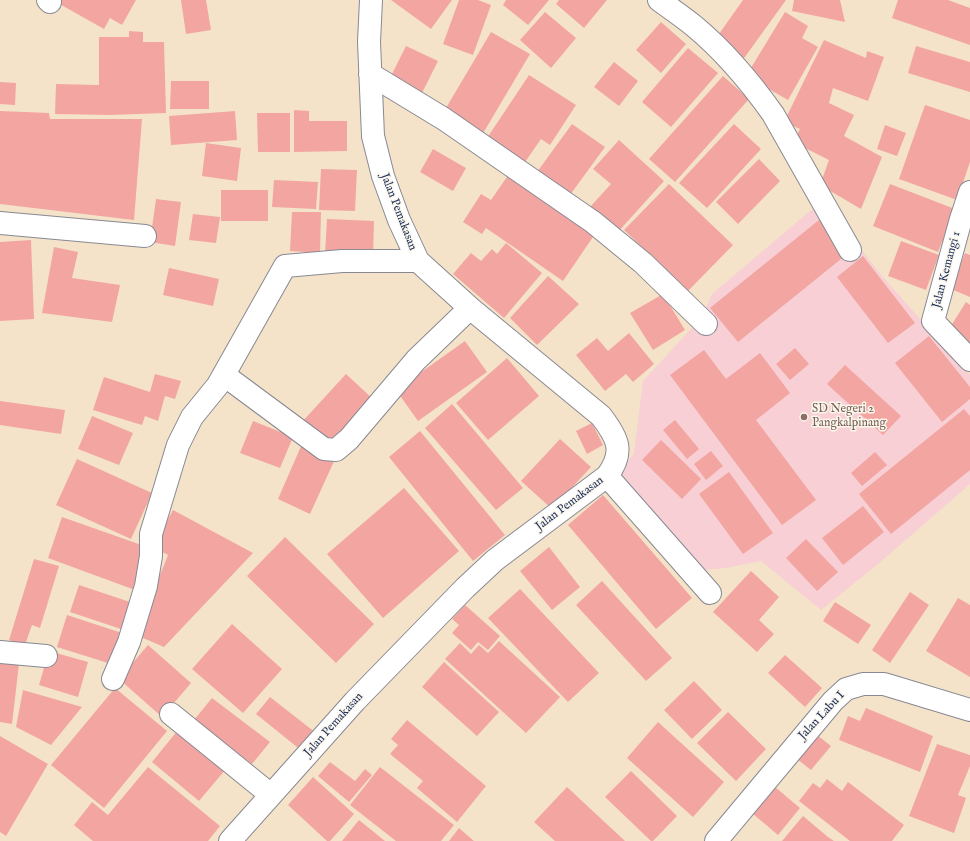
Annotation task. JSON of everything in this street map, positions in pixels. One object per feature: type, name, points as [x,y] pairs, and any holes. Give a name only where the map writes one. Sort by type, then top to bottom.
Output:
[{"type":"street","name":"Jalan Pemakasan","points":[[230,841],[361,695],[464,588],[495,560],[607,476],[614,467],[618,456],[617,444],[613,430],[602,416],[470,308],[418,261],[399,220],[383,176],[373,136],[369,42],[371,0]]},
{"type":"street","points":[[659,0],[695,27],[737,68],[760,95],[773,114],[850,250]]},
{"type":"street","points":[[370,74],[444,119],[593,222],[643,263],[706,324]]},
{"type":"street","name":"Jalan Kemangi 1","points":[[970,192],[961,219],[933,321],[970,360]]},
{"type":"street","points":[[0,223],[145,236]]},
{"type":"street","points":[[113,679],[129,642],[146,586],[151,556],[151,534],[178,445],[192,417],[218,385],[224,375],[285,266],[342,261],[418,261]]},
{"type":"street","points":[[224,375],[324,449],[336,450],[349,439],[416,360],[470,308]]},
{"type":"street","points":[[607,476],[710,593]]},
{"type":"street","points":[[0,652],[46,656]]},
{"type":"street","name":"Jalan Labu I","points":[[716,841],[803,735],[833,700],[846,689],[863,684],[884,684],[970,710]]},
{"type":"street","points":[[171,714],[271,795]]},
{"type":"shaded area","name":"SD Negeri 2 Pangkalpinang","points":[[823,200],[881,275],[970,375],[970,484],[877,565],[821,610],[761,561],[726,568],[677,572],[608,489],[634,453],[643,381],[702,317],[712,294]]},
{"type":"building","points":[[57,0],[136,0],[122,25],[110,18],[104,29],[56,2]]},
{"type":"building","points":[[181,0],[206,0],[211,30],[186,34]]},
{"type":"building","points":[[391,0],[452,0],[431,29]]},
{"type":"building","points":[[459,0],[478,0],[491,5],[473,55],[443,44]]},
{"type":"building","points":[[506,0],[549,0],[528,25],[503,5]]},
{"type":"building","points":[[559,0],[607,0],[584,28],[556,4]]},
{"type":"building","points":[[743,0],[786,0],[742,61],[714,41]]},
{"type":"building","points":[[794,0],[840,0],[845,22],[792,11]]},
{"type":"building","points":[[898,0],[948,0],[970,8],[970,45],[892,18]]},
{"type":"building","points":[[545,12],[576,38],[551,68],[520,40]]},
{"type":"building","points":[[785,12],[808,26],[802,38],[818,47],[788,100],[746,76]]},
{"type":"building","points":[[661,22],[686,44],[661,73],[636,50]]},
{"type":"building","points":[[129,31],[143,32],[143,42],[164,42],[166,113],[110,115],[55,114],[56,84],[99,85],[99,37],[129,37]]},
{"type":"building","points":[[491,32],[530,54],[482,135],[443,113]]},
{"type":"building","points":[[824,40],[866,58],[867,51],[884,57],[868,101],[833,88],[829,103],[854,115],[844,136],[882,157],[861,209],[820,185],[829,160],[793,142],[800,129],[784,122]]},
{"type":"building","points":[[406,46],[438,61],[420,97],[388,82]]},
{"type":"building","points":[[916,46],[970,62],[970,92],[908,73]]},
{"type":"building","points":[[688,48],[718,73],[671,127],[642,102]]},
{"type":"building","points":[[614,62],[638,81],[619,106],[594,87]]},
{"type":"building","points":[[529,75],[576,105],[550,145],[541,139],[523,165],[485,141]]},
{"type":"building","points":[[723,76],[749,99],[675,182],[649,159]]},
{"type":"building","points":[[171,81],[209,81],[209,109],[170,109]]},
{"type":"building","points":[[0,82],[16,83],[15,105],[0,104]]},
{"type":"building","points":[[925,105],[970,120],[970,162],[957,200],[899,179]]},
{"type":"building","points":[[294,110],[309,111],[309,121],[347,121],[347,151],[294,152]]},
{"type":"building","points":[[0,111],[49,113],[50,119],[142,119],[134,220],[0,204]]},
{"type":"building","points":[[235,111],[237,140],[171,145],[169,116]]},
{"type":"building","points":[[257,113],[290,113],[290,152],[258,152]]},
{"type":"building","points":[[572,124],[605,147],[570,195],[537,172]]},
{"type":"building","points":[[734,124],[761,149],[707,208],[679,183]]},
{"type":"building","points":[[885,125],[906,133],[897,156],[877,149]]},
{"type":"building","points":[[619,140],[664,181],[618,232],[590,207],[611,184],[593,169]]},
{"type":"building","points":[[206,143],[241,148],[237,181],[202,176]]},
{"type":"building","points":[[433,149],[466,168],[453,191],[420,172]]},
{"type":"building","points":[[759,159],[780,181],[738,224],[716,202]]},
{"type":"building","points":[[321,169],[357,170],[355,211],[319,210]]},
{"type":"building","points":[[509,174],[595,234],[563,281],[486,228],[482,234],[463,222],[481,194],[491,200]]},
{"type":"building","points":[[274,180],[318,182],[316,209],[272,207]]},
{"type":"building","points":[[669,184],[733,245],[688,291],[624,230]]},
{"type":"building","points":[[890,184],[955,209],[938,252],[873,226]]},
{"type":"building","points":[[221,190],[268,190],[268,221],[221,221]]},
{"type":"building","points":[[156,199],[181,202],[175,246],[150,242]]},
{"type":"building","points":[[292,212],[321,212],[320,253],[290,251]]},
{"type":"building","points":[[193,214],[220,217],[216,243],[189,240]]},
{"type":"building","points":[[327,219],[374,221],[373,256],[325,254]]},
{"type":"building","points":[[819,220],[846,255],[738,342],[710,308]]},
{"type":"building","points":[[31,240],[34,319],[0,321],[0,242]]},
{"type":"building","points":[[901,241],[939,255],[926,290],[888,276]]},
{"type":"building","points":[[506,243],[542,273],[504,318],[453,274],[471,253],[481,261],[492,249],[497,254]]},
{"type":"building","points":[[54,247],[78,252],[72,278],[120,285],[112,322],[42,313]]},
{"type":"building","points":[[965,253],[970,255],[970,297],[951,289]]},
{"type":"building","points":[[863,256],[915,323],[888,343],[837,277]]},
{"type":"building","points":[[169,268],[219,279],[213,306],[163,295]]},
{"type":"building","points":[[548,276],[579,304],[537,345],[510,318]]},
{"type":"building","points":[[663,294],[685,330],[653,350],[630,313]]},
{"type":"building","points":[[966,302],[970,305],[970,343],[949,329]]},
{"type":"building","points":[[629,333],[654,364],[633,382],[626,374],[605,391],[576,355],[597,338],[608,351]]},
{"type":"building","points":[[929,336],[970,387],[970,399],[942,422],[895,363]]},
{"type":"building","points":[[465,341],[487,372],[418,421],[396,390]]},
{"type":"building","points":[[795,348],[809,364],[790,380],[776,364]]},
{"type":"building","points":[[704,350],[726,379],[760,353],[790,393],[756,420],[816,500],[782,525],[670,375]]},
{"type":"building","points":[[507,358],[539,396],[488,440],[456,403]]},
{"type":"building","points":[[845,365],[901,416],[883,435],[827,384]]},
{"type":"building","points":[[155,374],[181,381],[175,399],[165,396],[158,421],[145,416],[142,425],[93,410],[104,377],[150,392]]},
{"type":"building","points":[[346,374],[374,400],[329,449],[301,423]]},
{"type":"building","points":[[0,401],[65,410],[61,434],[0,425]]},
{"type":"building","points":[[452,404],[523,488],[496,510],[425,428]]},
{"type":"building","points":[[964,409],[970,416],[970,470],[891,534],[859,494]]},
{"type":"building","points":[[92,416],[133,433],[119,465],[78,449]]},
{"type":"building","points":[[675,420],[699,449],[687,459],[663,430]]},
{"type":"building","points":[[253,421],[293,437],[280,468],[240,453]]},
{"type":"building","points":[[592,423],[603,445],[587,454],[576,431]]},
{"type":"building","points":[[420,431],[505,535],[473,561],[389,457]]},
{"type":"building","points":[[560,439],[591,467],[552,509],[521,481]]},
{"type":"building","points":[[661,440],[701,479],[682,499],[642,460]]},
{"type":"building","points":[[302,444],[335,459],[310,514],[278,499]]},
{"type":"building","points":[[711,451],[723,466],[706,480],[694,464]]},
{"type":"building","points":[[875,452],[887,465],[862,486],[851,473]]},
{"type":"building","points":[[77,459],[152,493],[131,539],[56,505]]},
{"type":"building","points":[[729,472],[773,533],[743,554],[699,494]]},
{"type":"building","points":[[404,488],[459,551],[383,618],[327,554]]},
{"type":"building","points":[[603,495],[692,598],[656,629],[568,525]]},
{"type":"building","points":[[863,506],[884,532],[843,565],[822,538]]},
{"type":"building","points":[[173,510],[253,553],[164,647],[136,635],[168,555],[153,547]]},
{"type":"building","points":[[62,517],[150,548],[135,590],[48,558]]},
{"type":"building","points":[[285,537],[374,624],[336,663],[247,576]]},
{"type":"building","points":[[806,539],[838,572],[817,591],[786,558]]},
{"type":"building","points":[[549,547],[580,587],[552,610],[520,571]]},
{"type":"building","points":[[34,559],[59,566],[40,628],[32,625],[25,645],[9,640]]},
{"type":"building","points":[[751,571],[779,597],[759,620],[774,634],[757,652],[713,612]]},
{"type":"building","points":[[602,581],[672,658],[646,681],[576,605]]},
{"type":"building","points":[[79,585],[136,604],[127,631],[70,612]]},
{"type":"building","points":[[520,589],[599,673],[568,702],[488,618]]},
{"type":"building","points":[[910,592],[929,605],[890,663],[872,650]]},
{"type":"building","points":[[958,598],[970,605],[970,677],[926,651]]},
{"type":"building","points":[[835,602],[871,625],[858,644],[823,621]]},
{"type":"building","points":[[465,605],[500,636],[488,650],[478,642],[471,650],[452,633],[459,625],[452,619]]},
{"type":"building","points":[[67,615],[122,633],[111,664],[57,647]]},
{"type":"building","points":[[232,624],[282,669],[243,713],[192,669]]},
{"type":"building","points":[[499,641],[560,697],[526,733],[445,659],[460,643],[471,654],[479,645],[488,653]]},
{"type":"building","points":[[148,645],[191,683],[162,717],[119,679]]},
{"type":"building","points":[[49,651],[88,662],[78,697],[39,685]]},
{"type":"building","points":[[785,655],[822,688],[805,707],[768,673]]},
{"type":"building","points":[[0,662],[19,664],[12,724],[0,722]]},
{"type":"building","points":[[444,662],[499,712],[477,736],[422,687]]},
{"type":"building","points":[[694,681],[722,710],[692,739],[664,710]]},
{"type":"building","points":[[115,688],[167,731],[104,808],[51,765]]},
{"type":"building","points":[[23,690],[82,707],[51,745],[16,727]]},
{"type":"building","points":[[270,697],[316,733],[302,751],[256,714]]},
{"type":"building","points":[[212,698],[270,742],[252,764],[194,720]]},
{"type":"building","points":[[866,708],[933,736],[920,772],[839,740],[848,716],[860,721]]},
{"type":"building","points":[[728,712],[766,749],[736,781],[697,743]]},
{"type":"building","points":[[407,720],[486,786],[457,822],[417,788],[423,781],[390,754],[398,745],[391,739]]},
{"type":"building","points":[[658,722],[724,782],[693,817],[627,758]]},
{"type":"building","points":[[178,730],[226,769],[199,801],[152,762]]},
{"type":"building","points":[[817,735],[831,746],[811,770],[797,759]]},
{"type":"building","points":[[0,736],[48,764],[6,836],[0,832]]},
{"type":"building","points":[[937,744],[970,755],[970,766],[958,795],[966,798],[954,833],[909,816]]},
{"type":"building","points":[[330,762],[355,781],[365,769],[372,775],[349,802],[318,776]]},
{"type":"building","points":[[148,767],[220,826],[208,841],[93,841],[74,825],[92,802],[108,815]]},
{"type":"building","points":[[380,767],[454,825],[441,841],[396,841],[350,805]]},
{"type":"building","points":[[631,771],[677,816],[653,841],[651,841],[605,797]]},
{"type":"building","points":[[313,777],[354,814],[330,841],[327,841],[288,805]]},
{"type":"building","points":[[827,779],[842,791],[848,782],[904,825],[892,841],[850,841],[799,801],[813,783],[820,788]]},
{"type":"building","points":[[567,787],[625,841],[555,841],[534,822]]},
{"type":"building","points":[[775,787],[800,808],[778,835],[753,814]]},
{"type":"building","points":[[803,816],[828,837],[834,841],[782,841]]},
{"type":"building","points":[[359,820],[385,841],[342,841]]},
{"type":"building","points":[[459,828],[474,841],[449,841]]},
{"type":"place","name":"SD Negeri 2 Pangkalpinang","points":[[804,417]]}]
